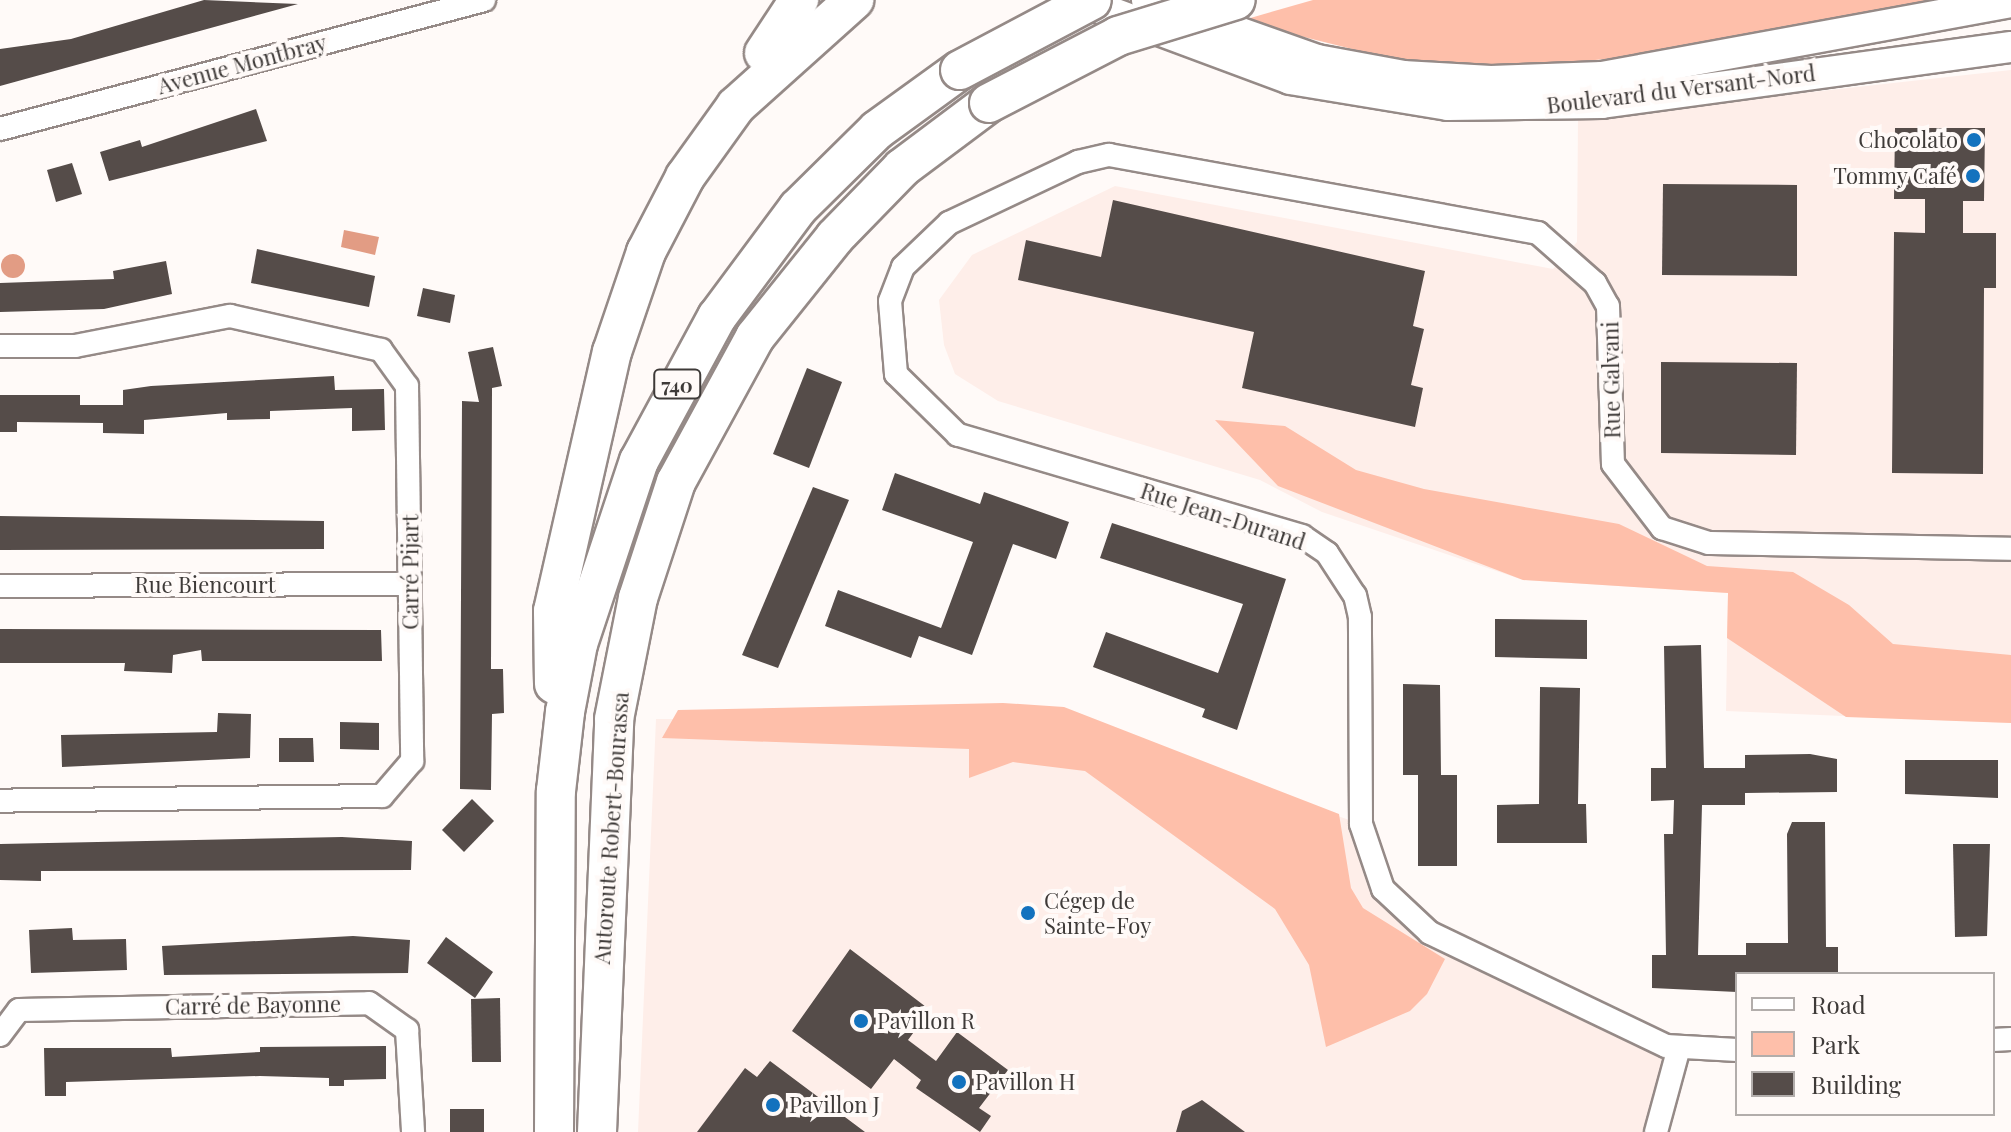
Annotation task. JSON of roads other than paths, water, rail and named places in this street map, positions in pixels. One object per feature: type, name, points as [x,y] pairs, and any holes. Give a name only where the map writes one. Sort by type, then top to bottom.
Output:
[{"type":"highway","points":[[556,791],[553,611],[621,316],[699,133],[786,28],[799,0]]},
{"type":"highway","points":[[672,198],[751,89],[854,0]]},
{"type":"highway","name":"Autoroute Robert-Bourassa","points":[[554,1131],[556,791],[578,644],[614,529],[668,399],[798,208],[877,130],[960,70],[1092,0]]},
{"type":"highway","name":"Autoroute Robert-Bourassa","points":[[597,1132],[614,719],[634,613],[698,434],[755,337],[835,237],[902,168],[989,103],[1118,36],[1236,0]]},
{"type":"highway","points":[[607,838],[619,978],[619,1132]]},
{"type":"main road","name":"Boulevard du Versant-Nord","points":[[1078,0],[1290,79],[1448,105],[1602,103],[2011,47]]},
{"type":"main road","name":"Boulevard du Versant-Nord","points":[[1147,0],[1317,60],[1403,76],[1491,81],[1602,77],[2011,2]]},
{"type":"street","name":"Avenue Montbray","points":[[0,129],[484,0]]},
{"type":"street","name":"Rue Galvani","points":[[1109,155],[1408,215],[1523,230],[1554,244],[1608,306],[1617,475],[1644,512],[1673,534],[1709,543],[2011,549]]},
{"type":"street","name":"Rue Jean-Durand","points":[[1109,155],[1078,162],[928,240],[903,267],[890,301],[896,374],[958,435],[1302,536],[1327,553],[1355,596],[1360,617],[1361,824],[1383,889],[1430,933],[1678,1051],[1735,1050]]},
{"type":"street","name":"Carré Pijart","points":[[0,346],[75,346],[230,316],[381,350],[407,386],[412,761],[382,796],[0,801]]},
{"type":"street","name":"Rue Biencourt","points":[[0,586],[410,584]]},
{"type":"street","name":"Carré de Bayonne","points":[[0,1035],[19,1010],[369,1003],[407,1030],[413,1132]]},
{"type":"street","points":[[1656,1132],[1678,1051]]},
{"type":"place","name":"Chocolato","points":[[1974,140]]},
{"type":"place","name":"Tommy Café","points":[[1973,176]]},
{"type":"place","name":"Cégep de Sainte-Foy","points":[[1028,913]]},
{"type":"place","name":"Pavillon R","points":[[861,1021]]},
{"type":"place","name":"Pavillon H","points":[[959,1082]]},
{"type":"place","name":"Pavillon J","points":[[773,1105]]}]
